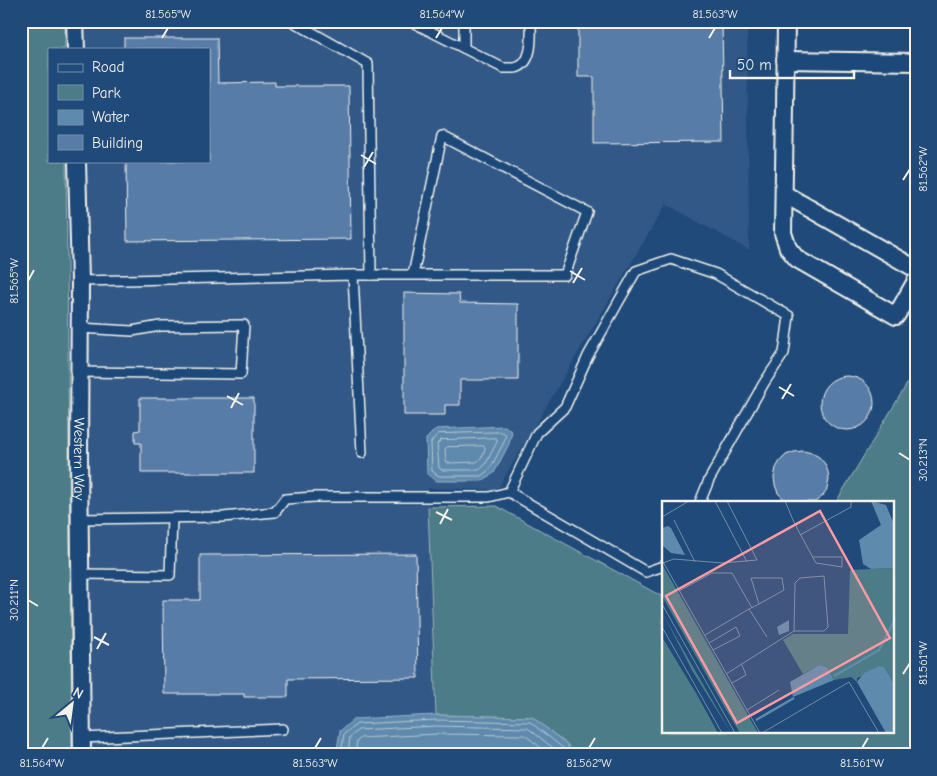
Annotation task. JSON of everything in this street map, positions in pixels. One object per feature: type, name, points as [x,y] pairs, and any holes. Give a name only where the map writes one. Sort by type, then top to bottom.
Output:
[{"type":"street","points":[[75,21],[76,48]]},
{"type":"street","points":[[786,21],[783,234],[788,248],[797,259],[896,316],[916,281]]},
{"type":"street","points":[[786,60],[916,62]]},
{"type":"street","name":"Western Way","points":[[78,162],[82,755]]},
{"type":"street","points":[[784,194],[916,269]]},
{"type":"lane","points":[[292,21],[368,64],[371,275]]},
{"type":"lane","points":[[410,21],[503,68],[517,68],[526,60],[531,49],[530,21]]},
{"type":"lane","points":[[464,21],[464,48]]},
{"type":"lane","points":[[80,281],[353,275],[414,275],[565,275],[587,212],[442,136],[414,275]]},
{"type":"lane","points":[[509,492],[537,433],[565,407],[588,356],[636,271],[671,259],[716,274],[789,316],[784,353],[764,383],[709,480],[700,501]]},
{"type":"lane","points":[[353,275],[362,453]]},
{"type":"lane","points":[[79,328],[132,331],[160,326],[244,325],[242,374],[79,372]]},
{"type":"lane","points":[[80,519],[223,517],[275,512],[285,500],[315,497],[490,497],[509,492],[646,572],[662,566]]},
{"type":"lane","points":[[80,574],[170,575],[172,518]]},
{"type":"lane","points":[[82,738],[283,729]]},
{"type":"shaded area","points":[[65,21],[747,21],[749,250],[666,204],[497,490],[428,488],[436,715],[354,719],[340,731],[336,755],[72,755],[66,162],[210,162],[210,48],[65,48]]},
{"type":"green space","points":[[21,21],[65,21],[65,48],[48,48],[48,162],[66,162],[72,755],[21,755]]},
{"type":"green space","points":[[916,369],[916,755],[570,755],[568,745],[532,717],[436,715],[428,507],[496,506],[662,596],[662,734],[894,734],[894,501],[837,501]]},
{"type":"water","points":[[505,426],[512,432],[509,444],[494,473],[482,481],[437,481],[427,474],[426,439],[436,429]]},
{"type":"water","points":[[436,715],[532,717],[568,745],[570,755],[336,755],[340,731],[354,719]]},
{"type":"building","points":[[592,21],[722,21],[724,142],[594,143],[594,77],[578,77],[578,26],[592,25]]},
{"type":"building","points":[[124,38],[217,38],[218,83],[275,82],[275,86],[349,86],[351,239],[127,241],[126,162],[210,162],[210,48],[124,48]]},
{"type":"building","points":[[404,293],[459,294],[460,303],[518,304],[518,380],[460,380],[460,405],[445,405],[445,415],[404,415]]},
{"type":"building","points":[[847,376],[857,378],[866,384],[872,393],[874,403],[872,413],[866,422],[857,428],[847,430],[837,428],[828,422],[822,413],[820,403],[822,393],[828,384],[837,378]]},
{"type":"building","points":[[140,398],[254,398],[254,473],[141,473],[141,443],[135,443],[135,431],[140,430]]},
{"type":"building","points":[[794,452],[812,453],[825,464],[829,480],[827,489],[823,496],[816,501],[787,501],[778,493],[774,477],[776,468],[786,455]]},
{"type":"building","points":[[416,554],[418,678],[288,679],[288,697],[244,697],[244,694],[164,694],[163,600],[200,600],[200,555]]}]
